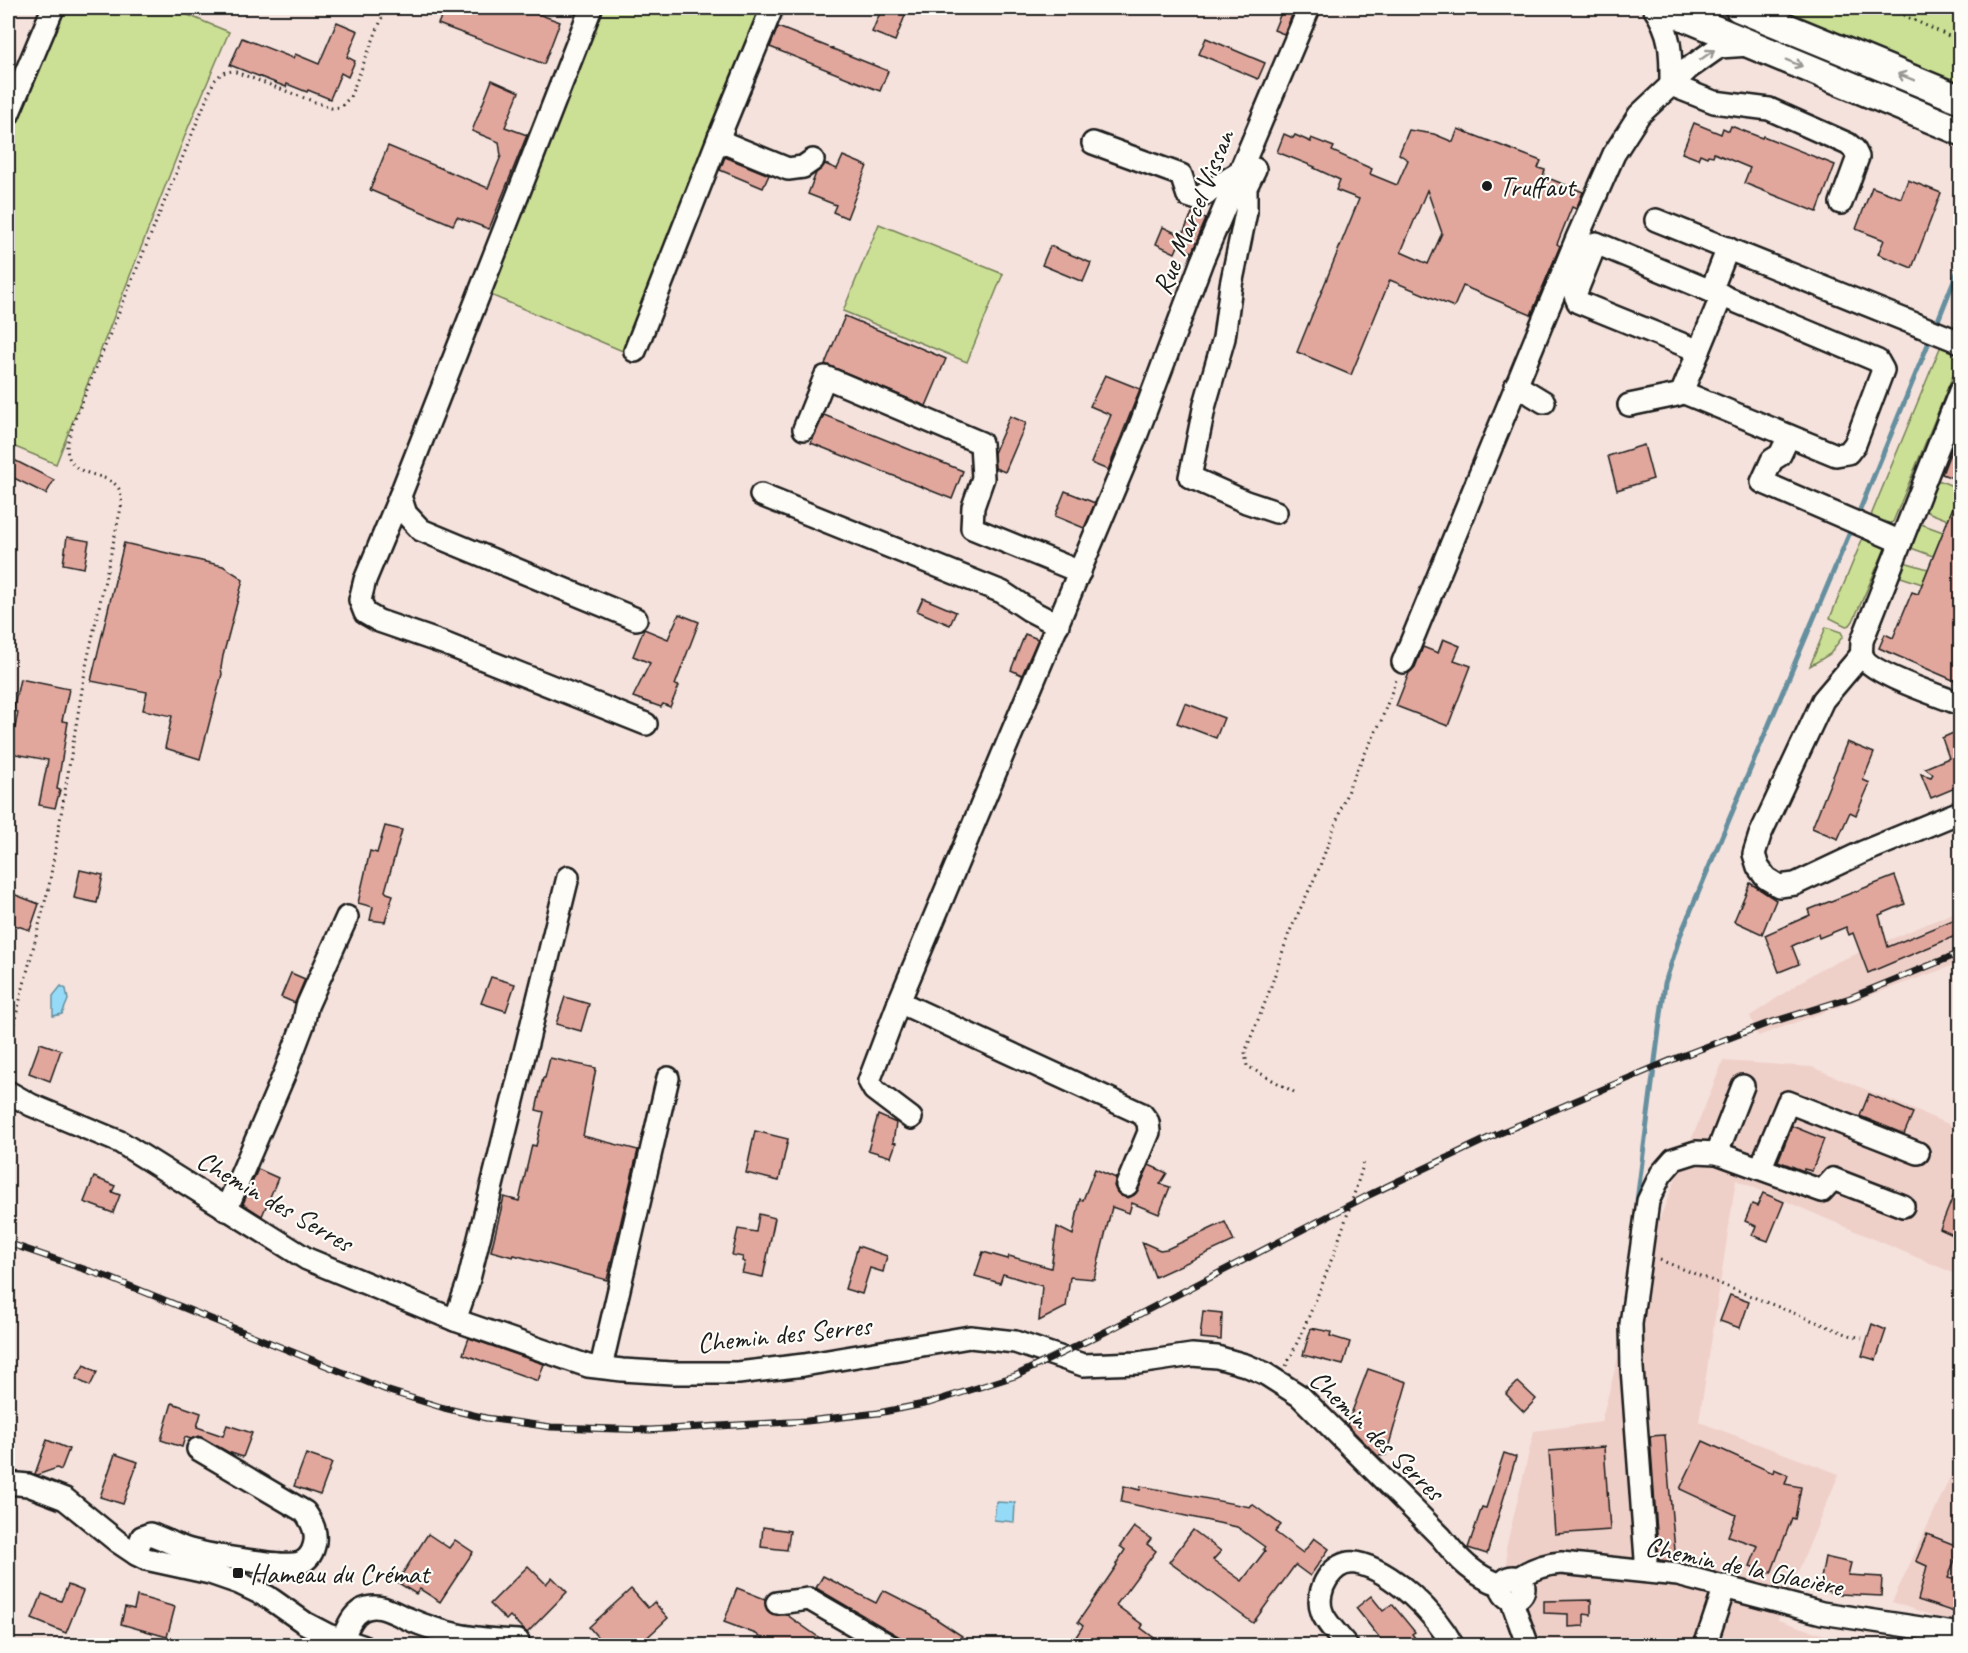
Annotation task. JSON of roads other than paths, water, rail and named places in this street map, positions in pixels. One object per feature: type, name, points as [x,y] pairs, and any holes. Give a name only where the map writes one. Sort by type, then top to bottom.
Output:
[{"type":"main road","points":[[1663,8],[1960,131]]},
{"type":"main road","points":[[1738,8],[1960,99]]},
{"type":"street","points":[[8,115],[53,8]]},
{"type":"street","points":[[591,8],[365,580],[360,600],[365,613],[379,621],[444,643],[646,724]]},
{"type":"street","points":[[635,351],[772,8]]},
{"type":"street","name":"Rue Marcel Vissan","points":[[911,1118],[874,1090],[869,1081],[899,1002],[1136,440],[1203,261],[1309,8]]},
{"type":"street","points":[[1654,8],[1664,23],[1669,40],[1671,85]]},
{"type":"street","points":[[1402,662],[1614,154],[1639,115],[1689,68],[1719,47],[1751,45]]},
{"type":"street","points":[[1671,85],[1714,102],[1769,109],[1848,144],[1858,157],[1841,203]]},
{"type":"street","points":[[1274,91],[1284,104],[1246,187],[1246,212],[1231,285],[1224,338],[1205,404],[1190,477],[1246,502],[1276,512]]},
{"type":"street","points":[[719,137],[727,144],[788,169],[803,167],[813,160]]},
{"type":"street","points":[[1093,143],[1181,175],[1188,196],[1197,199],[1240,172]]},
{"type":"street","points":[[1656,220],[1952,338]]},
{"type":"street","points":[[1683,392],[1836,455],[1848,453],[1855,444],[1883,370],[1878,361],[1596,243],[1575,295],[1578,302],[1699,351]]},
{"type":"street","points":[[1629,405],[1683,392],[1699,351],[1728,248]]},
{"type":"street","points":[[804,429],[825,377],[981,443],[983,478],[973,507],[972,528],[1080,572]]},
{"type":"street","points":[[1516,385],[1544,402]]},
{"type":"street","points":[[1960,391],[1863,641],[1862,654],[1824,700],[1760,835],[1754,854],[1758,867],[1766,878],[1779,886],[1795,884],[1863,852],[1960,812]]},
{"type":"street","points":[[1788,436],[1780,455],[1772,460],[1762,482],[1901,542]]},
{"type":"street","points":[[761,495],[1002,592],[1029,610],[1058,625]]},
{"type":"street","points":[[400,496],[406,514],[421,530],[636,619]]},
{"type":"street","points":[[1862,654],[1869,665],[1882,673],[1960,704]]},
{"type":"street","points":[[455,1320],[468,1283],[568,877]]},
{"type":"street","points":[[226,1210],[284,1075],[303,1025],[307,1006],[347,917]]},
{"type":"street","points":[[899,1002],[1142,1114],[1148,1122],[1149,1132],[1127,1185]]},
{"type":"street","points":[[601,1367],[668,1078]]},
{"type":"street","points":[[1717,1153],[1743,1086]]},
{"type":"street","name":"Chemin des Serres","points":[[8,1092],[31,1105],[120,1142],[146,1156],[226,1210],[308,1259],[455,1320],[588,1366],[672,1373],[738,1373],[804,1365],[970,1337],[1015,1342],[1083,1365],[1138,1363],[1192,1355],[1217,1357],[1245,1365],[1278,1381],[1300,1396],[1441,1537],[1458,1559],[1477,1574],[1510,1587]]},
{"type":"street","points":[[1761,1167],[1788,1102],[1918,1153]]},
{"type":"street","points":[[1644,1571],[1646,1559],[1632,1368],[1631,1324],[1648,1201],[1661,1174],[1674,1159],[1696,1152],[1717,1153],[1761,1167],[1822,1191],[1833,1179],[1903,1206]]},
{"type":"street","points":[[136,1554],[142,1537],[150,1534],[186,1549],[273,1564],[289,1565],[308,1559],[314,1547],[316,1534],[312,1521],[304,1512],[198,1449]]},
{"type":"street","points":[[8,1483],[28,1485],[65,1499],[136,1554],[146,1559],[210,1573],[239,1583],[284,1607],[304,1623],[328,1635],[352,1642],[349,1622],[362,1610],[374,1607],[385,1608],[456,1636],[518,1641]]},
{"type":"street","points":[[1347,1646],[1322,1612],[1321,1599],[1329,1576],[1345,1563],[1368,1567],[1399,1583],[1420,1603],[1453,1646]]},
{"type":"street","name":"Chemin de la Glacière","points":[[1510,1587],[1532,1570],[1548,1564],[1561,1563],[1644,1571],[1678,1575],[1725,1586],[1822,1613],[1960,1634]]},
{"type":"street","points":[[1705,1646],[1725,1586]]},
{"type":"street","points":[[1510,1587],[1528,1646]]},
{"type":"street","points":[[777,1603],[809,1599],[890,1646]]},
{"type":"street","points":[[374,1607],[395,1624],[442,1646]]},
{"type":"water","points":[[61,986],[66,989],[68,1000],[62,1014],[53,1016],[53,996]]},
{"type":"water","points":[[996,1502],[1015,1503],[1014,1522],[994,1520]]},
{"type":"waterway","points":[[1935,328],[1960,265]]},
{"type":"waterway","points":[[1857,517],[1931,337]]},
{"type":"waterway","points":[[1637,1201],[1665,983],[1680,936],[1853,525]]},
{"type":"railway","points":[[8,1243],[110,1278],[389,1391],[486,1418],[551,1427],[650,1430],[807,1421],[878,1413],[929,1403],[1015,1376],[1113,1328],[1369,1195],[1493,1136],[1674,1059],[1766,1024],[1850,998],[1960,953]]},
{"type":"place","name":"Truffaut","points":[[1487,186]]},
{"type":"place","name":"Hameau du Crémat","points":[[238,1573]]}]
